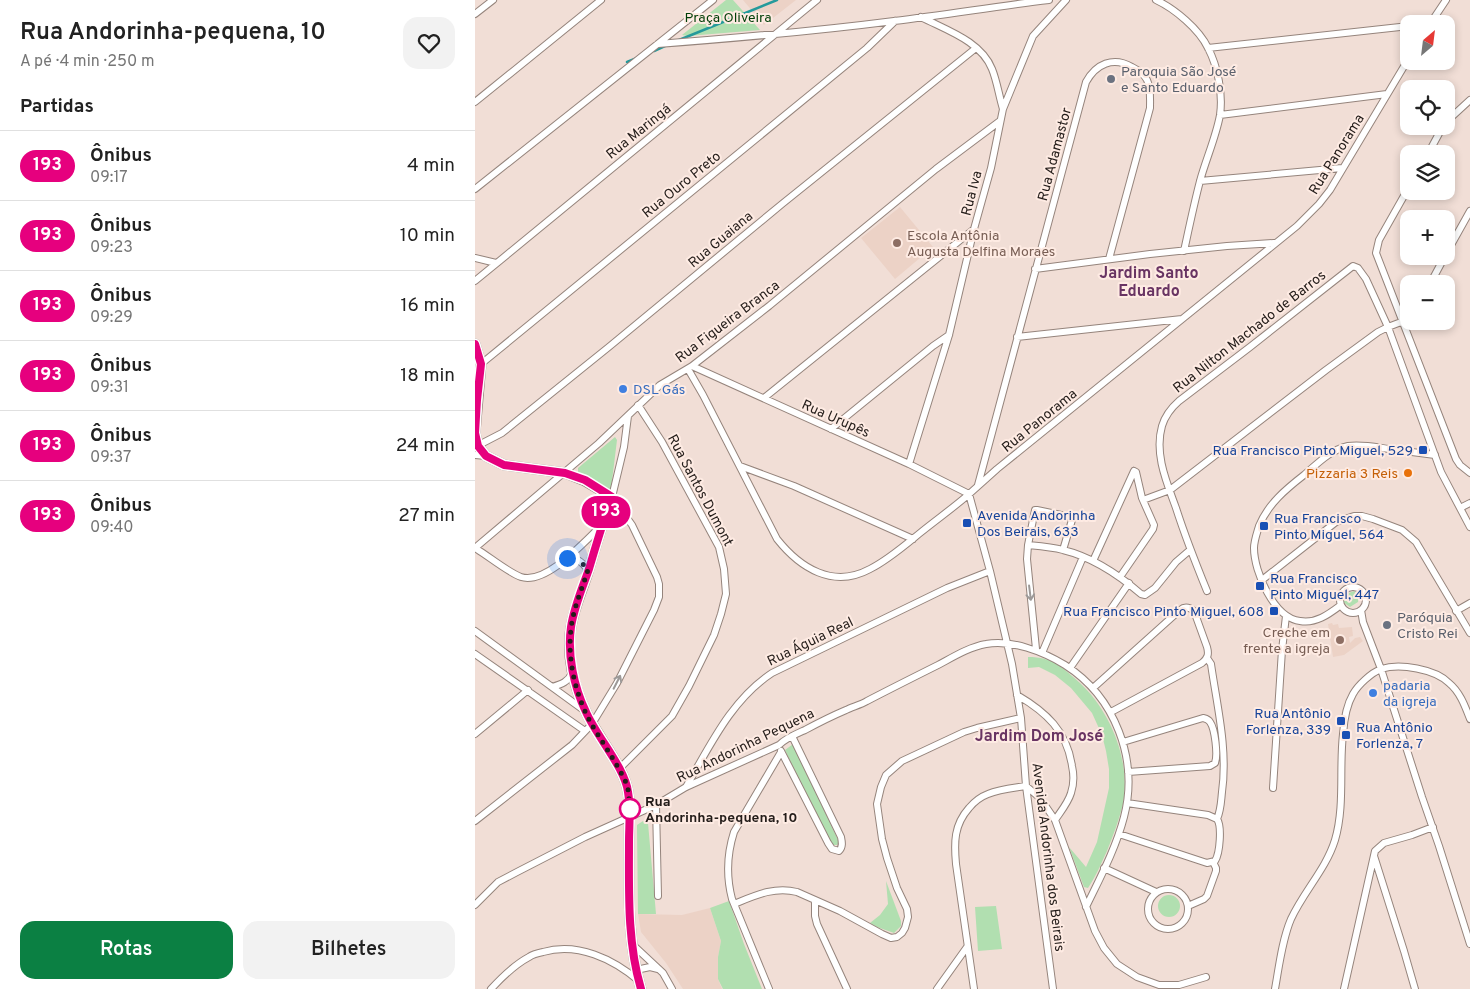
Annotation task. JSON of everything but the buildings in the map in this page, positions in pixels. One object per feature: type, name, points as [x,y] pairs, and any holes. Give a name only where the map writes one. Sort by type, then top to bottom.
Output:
[{"type":"street","points":[[475,14],[493,0]]},
{"type":"street","points":[[475,102],[601,0]]},
{"type":"street","points":[[475,189],[713,0]]},
{"type":"street","name":"Rua Maringá","points":[[475,281],[817,0]]},
{"type":"street","points":[[658,44],[717,40],[895,21],[993,6],[1049,0]]},
{"type":"street","name":"Rua Iva","points":[[909,464],[949,335],[974,229],[991,168],[1003,109],[1033,36],[1066,0]]},
{"type":"street","points":[[1156,0],[1181,16],[1208,48],[1216,70],[1219,89],[1220,115],[1200,181],[1184,251]]},
{"type":"street","points":[[1436,15],[1446,0]]},
{"type":"street","points":[[920,17],[961,37],[983,54],[991,67],[1003,109]]},
{"type":"street","name":"Rua Ouro Preto","points":[[481,364],[867,48],[895,21]]},
{"type":"street","points":[[1208,48],[1400,27]]},
{"type":"street","name":"Rua Guaiana","points":[[476,449],[501,433],[610,346],[782,204],[976,48]]},
{"type":"street","name":"Rua Adamastor","points":[[979,484],[1086,82],[1091,74],[1107,62],[1121,62],[1140,71],[1147,78],[1150,102],[1143,136],[1109,260]]},
{"type":"street","name":"Rua Panorama","points":[[690,367],[777,539],[785,549],[800,562],[820,574],[835,577],[849,576],[870,570],[913,539],[969,494],[1297,226],[1330,190],[1402,70]]},
{"type":"street","points":[[1220,115],[1387,94]]},
{"type":"street","points":[[1455,114],[1470,100]]},
{"type":"street","name":"Rua Figueira Branca","points":[[475,548],[565,473],[660,384],[690,367],[769,306],[936,169],[1000,121]]},
{"type":"street","points":[[1200,181],[1342,168]]},
{"type":"street","points":[[1400,319],[1376,253],[1379,240],[1402,200]]},
{"type":"street","points":[[1455,238],[1470,211]]},
{"type":"street","points":[[764,398],[974,229]]},
{"type":"street","points":[[1035,269],[1227,246],[1275,244]]},
{"type":"street","points":[[475,258],[496,263]]},
{"type":"street","name":"Rua Nilton Machado de Barros","points":[[1207,591],[1190,550],[1163,469],[1160,449],[1162,426],[1171,408],[1353,266],[1358,268],[1366,279],[1388,327]]},
{"type":"street","points":[[1017,337],[1182,319]]},
{"type":"street","points":[[1143,500],[1170,490],[1326,370],[1388,327],[1400,322]]},
{"type":"street","points":[[1388,327],[1441,472],[1460,508],[1467,516],[1470,527]]},
{"type":"street","points":[[1404,330],[1456,459],[1470,473]]},
{"type":"street","points":[[831,430],[949,335]]},
{"type":"street","points":[[475,344],[481,364],[475,433],[476,449],[504,465],[565,473],[585,480],[612,497],[632,525],[659,584],[659,597],[654,610],[617,683],[592,724],[572,745],[475,821]]},
{"type":"street","name":"Rua Urupês","points":[[690,367],[764,398],[909,464],[969,494]]},
{"type":"street","name":"Rua Santos Dumont","points":[[619,769],[672,716],[714,635],[725,594],[724,569],[719,548],[662,442],[638,405]]},
{"type":"street","points":[[628,416],[624,447],[612,497],[571,627],[570,652],[573,671],[585,711],[619,769],[628,789],[630,804],[630,910],[633,945],[640,985]]},
{"type":"street","points":[[1341,604],[1329,614],[1313,621],[1301,621],[1286,616],[1272,599],[1262,580],[1254,549],[1260,524],[1284,491],[1335,450],[1348,446],[1364,445],[1435,455]]},
{"type":"street","points":[[740,466],[793,486],[913,539]]},
{"type":"street","points":[[1093,561],[1134,471],[1136,472],[1143,500],[1154,523],[1120,577]]},
{"type":"street","name":"Avenida Andorinha dos Beirais","points":[[969,494],[1008,644],[1021,718],[1027,786],[1053,989]]},
{"type":"street","points":[[1460,508],[1470,503]]},
{"type":"street","points":[[1039,651],[1027,560],[1033,513],[1035,510],[1065,515],[1073,520],[1063,550]]},
{"type":"street","points":[[1262,580],[1336,522],[1346,518],[1362,516],[1402,530],[1413,538],[1470,633]]},
{"type":"street","points":[[475,548],[513,574],[530,579],[541,576],[567,558],[602,526]]},
{"type":"street","points":[[1028,545],[1063,550],[1093,561],[1129,583],[1141,594],[1146,595],[1155,588],[1176,562],[1190,550]]},
{"type":"street","points":[[1039,651],[1083,557]]},
{"type":"street","points":[[567,558],[577,559],[588,570]]},
{"type":"street","name":"Rua Águia Real","points":[[686,787],[738,703],[750,689],[763,679],[947,588],[990,571]]},
{"type":"street","points":[[1070,668],[1129,583]]},
{"type":"street","points":[[1361,610],[1353,613],[1343,608],[1340,596],[1342,592],[1354,587],[1362,591],[1365,598],[1365,603],[1361,610],[1363,622],[1381,669],[1470,944]]},
{"type":"street","points":[[1456,611],[1470,602]]},
{"type":"street","points":[[1093,688],[1184,607],[1192,609],[1209,652],[1207,658],[1111,712]]},
{"type":"street","points":[[1273,788],[1286,616]]},
{"type":"street","points":[[475,631],[585,711]]},
{"type":"street","name":"Rua Andorinha Pequena","points":[[475,905],[498,882],[585,837],[657,805],[686,787],[779,745],[792,736],[847,709],[864,703],[974,648],[997,642],[1039,651],[1070,668],[1093,688],[1111,712],[1123,742],[1128,772],[1127,803],[1119,834],[1086,908]]},
{"type":"street","points":[[475,654],[585,731]]},
{"type":"street","points":[[1207,658],[1211,664],[1225,756],[1225,774],[1220,812],[1217,819]]},
{"type":"street","points":[[1275,989],[1287,929],[1304,895],[1325,864],[1339,826],[1340,758],[1344,716],[1353,693],[1362,683],[1381,669],[1407,667],[1428,670],[1450,683],[1464,703],[1470,718]]},
{"type":"street","points":[[552,687],[569,679],[573,671]]},
{"type":"street","points":[[475,734],[528,690]]},
{"type":"street","points":[[1017,695],[1034,705],[1048,717],[1066,741],[1073,772],[1072,791],[1068,801],[1055,820]]},
{"type":"street","points":[[734,904],[768,892],[784,889],[797,892],[840,911],[891,938],[897,936],[905,928],[909,917],[907,908],[897,888],[882,839],[877,804],[886,775],[902,761],[964,732],[1021,718]]},
{"type":"street","points":[[1123,742],[1196,720],[1206,719],[1210,721],[1213,729],[1217,752],[1217,759],[1214,765],[1206,767],[1128,772]]},
{"type":"street","points":[[779,745],[828,843],[832,849],[839,851],[842,844],[841,837],[792,736]]},
{"type":"street","points":[[769,989],[734,904],[729,889],[727,866],[730,844],[741,820],[781,752]]},
{"type":"street","points":[[1214,765],[1225,774]]},
{"type":"street","points":[[974,989],[955,844],[957,827],[965,813],[981,797],[989,793],[1027,786],[1040,798],[1055,820],[1086,908],[1104,948],[1117,964],[1137,977],[1159,985],[1179,985],[1205,977]]},
{"type":"street","points":[[1119,834],[1207,863],[1213,862],[1218,855],[1220,825],[1217,819],[1208,815],[1127,803]]},
{"type":"street","points":[[657,805],[659,896]]},
{"type":"street","points":[[1343,989],[1374,855],[1384,843],[1433,827]]},
{"type":"street","points":[[1374,855],[1415,989]]},
{"type":"street","points":[[1188,906],[1207,896],[1216,871],[1213,862]]},
{"type":"street","points":[[1104,868],[1156,892]]},
{"type":"street","points":[[1169,888],[1182,894],[1188,906],[1186,918],[1182,924],[1170,929],[1163,928],[1152,922],[1149,916],[1148,909],[1151,897],[1163,889],[1169,888]]},
{"type":"street","points":[[815,900],[817,924],[847,989]]},
{"type":"street","points":[[633,945],[659,969],[666,977],[672,989]]},
{"type":"street","points":[[937,989],[967,947]]},
{"type":"street","points":[[493,988],[508,971],[530,956],[558,949],[590,953],[619,966],[640,985]]},
{"type":"street","points":[[637,970],[649,967],[659,969]]},
{"type":"shaded area","points":[[743,0],[796,0],[764,25]]},
{"type":"shaded area","name":"Escola Antônia Augusta Delfina Moraes","points":[[900,207],[933,247],[895,279],[861,238]]},
{"type":"shaded area","name":"Creche em frente a igreja","points":[[1332,623],[1333,625],[1338,624],[1339,628],[1352,627],[1353,636],[1349,637],[1350,643],[1355,638],[1360,637],[1363,641],[1344,655],[1333,657],[1328,624]]},
{"type":"shaded area","points":[[710,908],[721,941],[718,957],[718,979],[722,989],[683,989],[666,963],[641,932],[638,914],[682,915]]},
{"type":"green space","name":"Praça Oliveira","points":[[726,0],[733,0],[760,30],[682,35]]},
{"type":"green space","points":[[615,437],[617,440],[611,489],[607,490],[578,474],[578,468]]},
{"type":"green space","points":[[1354,591],[1359,596],[1358,602],[1350,607],[1343,602],[1346,594]]},
{"type":"green space","points":[[1028,657],[1037,657],[1057,664],[1080,683],[1101,708],[1116,738],[1121,754],[1125,788],[1123,804],[1107,851],[1088,888],[1084,887],[1069,847],[1086,867],[1097,842],[1109,788],[1109,769],[1102,735],[1092,713],[1071,688],[1055,675],[1039,667],[1028,668]]},
{"type":"green space","points":[[793,744],[839,842],[837,845],[829,843],[785,750]]},
{"type":"green space","points":[[643,821],[648,823],[656,914],[638,914],[637,825]]},
{"type":"green space","points":[[886,881],[901,921],[901,926],[894,933],[870,923],[880,915],[888,904]]},
{"type":"green space","points":[[1169,895],[1179,902],[1180,906],[1173,916],[1169,917],[1159,910],[1158,906],[1165,896]]},
{"type":"green space","points":[[729,901],[762,989],[723,989],[718,979],[718,957],[721,941],[710,908]]},
{"type":"green space","points":[[996,906],[1002,949],[978,951],[975,907]]},
{"type":"waterway","points":[[679,40],[777,0]]},
{"type":"waterway","points":[[654,51],[665,46]]},
{"type":"waterway","points":[[627,62],[637,58]]},
{"type":"bus line","name":"193","points":[[475,344],[481,364],[475,433],[478,446],[486,456],[504,465],[565,473],[585,480],[612,497],[576,607],[571,627],[570,652],[573,671],[585,711],[619,769],[628,789],[630,804],[629,877],[631,927],[641,989]]},
{"type":"place","name":"Paroquia São José e Santo Eduardo","points":[[1111,79]]},
{"type":"place","name":"Escola Antônia Augusta Delfina Moraes","points":[[897,243]]},
{"type":"place","name":"DSL Gás","points":[[623,389]]},
{"type":"place","name":"Rua Francisco Pinto Miguel, 529","points":[[1423,450]]},
{"type":"place","name":"Pizzaria 3 Reis","points":[[1408,473]]},
{"type":"place","name":"Avenida Andorinha Dos Beirais, 633","points":[[967,523]]},
{"type":"place","name":"Rua Francisco Pinto Miguel, 564","points":[[1264,526]]},
{"type":"place","name":"Rua Francisco Pinto Miguel, 447","points":[[1260,586]]},
{"type":"place","name":"Rua Francisco Pinto Miguel, 608","points":[[1274,611]]},
{"type":"place","name":"Paróquia Cristo Rei","points":[[1387,625]]},
{"type":"place","name":"Creche em frente a igreja","points":[[1340,640]]},
{"type":"place","name":"padaria da igreja","points":[[1373,693]]},
{"type":"place","name":"Rua Antônio Forlenza, 339","points":[[1341,721]]},
{"type":"place","name":"Rua Antônio Forlenza, 7","points":[[1346,735]]},
{"type":"place","name":"Rua Andorinha-pequena, 10","points":[[630,809]]},
{"type":"district","name":"Jardim Santo Eduardo","points":[[1149,281]]},
{"type":"district","name":"Jardim Dom José","points":[[1039,735]]},
{"type":"route","points":[[567,558],[577,559],[588,570],[571,627],[570,652],[573,671],[585,711],[625,780],[630,809]]}]
